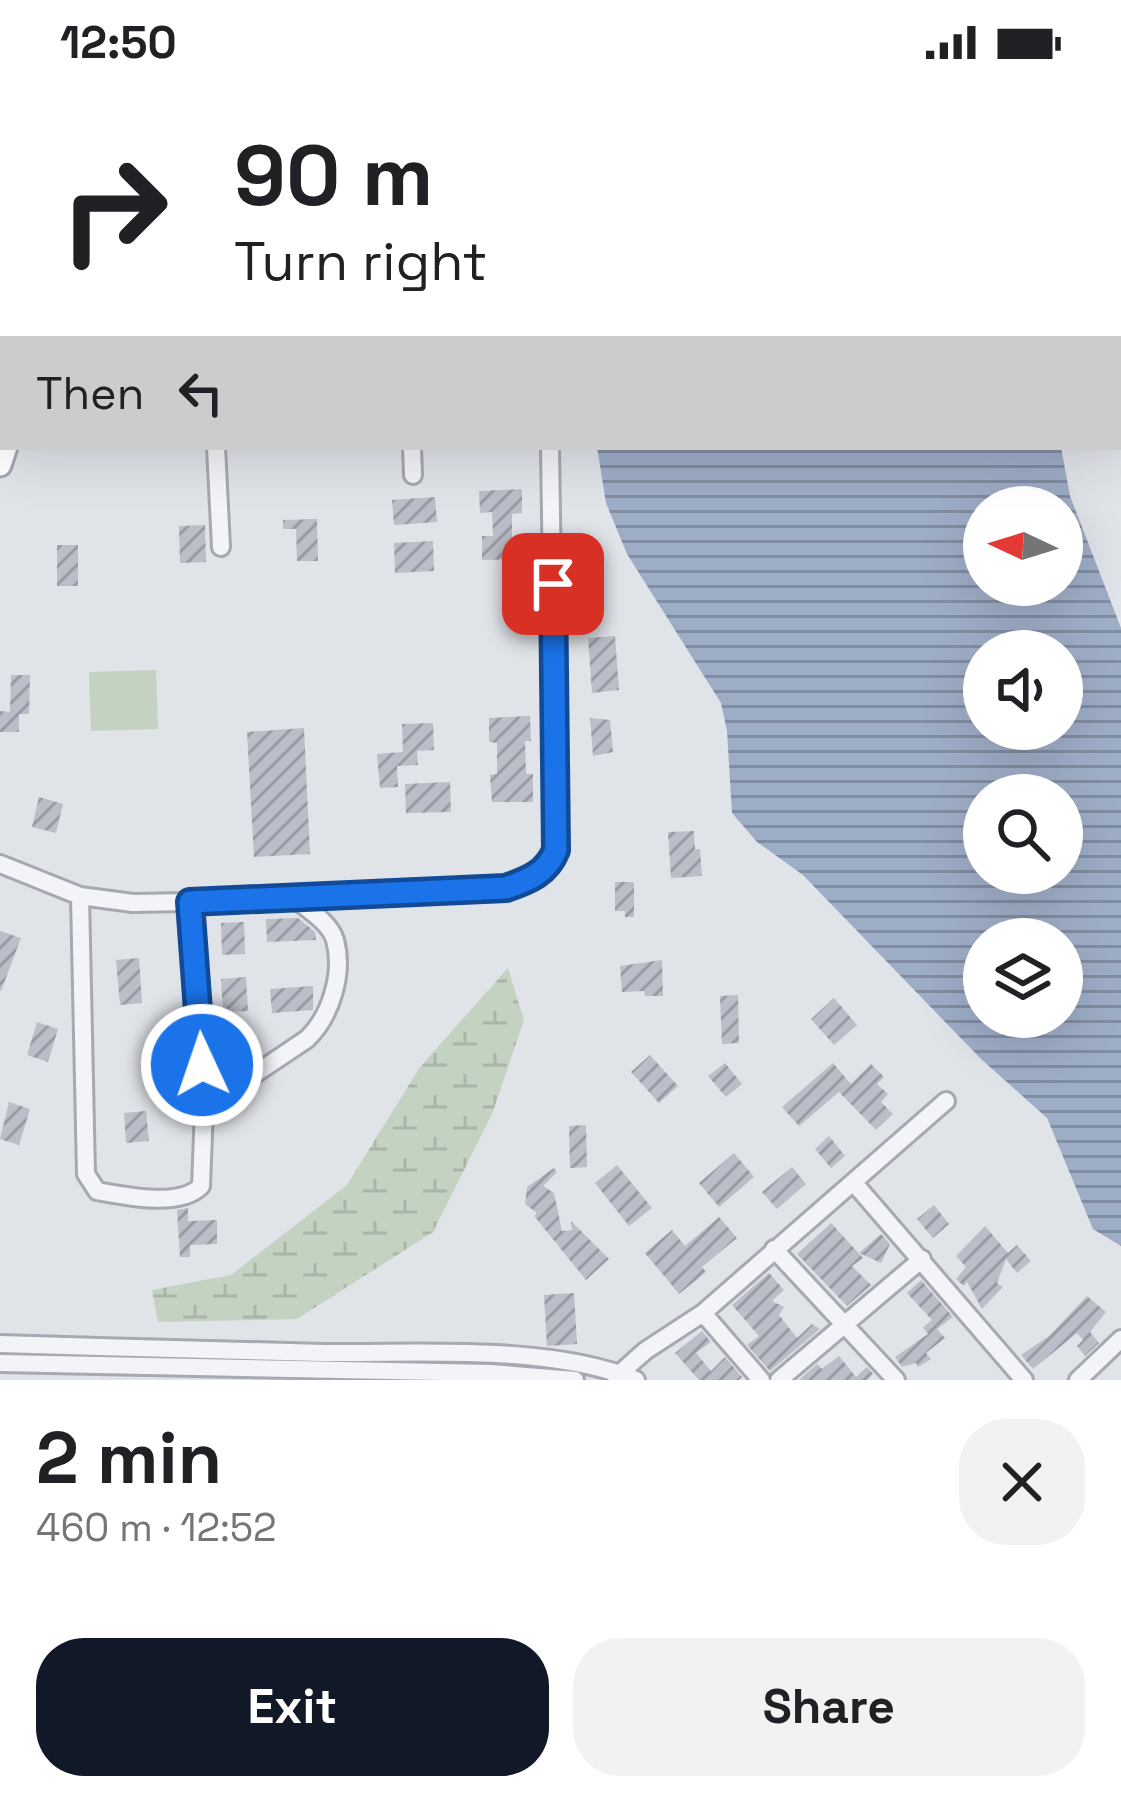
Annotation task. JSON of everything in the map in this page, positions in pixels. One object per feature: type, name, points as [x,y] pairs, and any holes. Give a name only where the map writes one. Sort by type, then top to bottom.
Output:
[{"type":"street","points":[[216,450],[221,547]]},
{"type":"street","points":[[412,450],[413,475]]},
{"type":"street","points":[[0,864],[80,896],[133,903],[506,888],[550,865],[556,850],[550,450]]},
{"type":"street","points":[[80,896],[89,1184],[115,1195],[165,1197],[193,1194],[201,1186],[204,1108],[190,902]]},
{"type":"street","points":[[204,1108],[307,1039],[332,1000],[337,974],[335,939],[295,899]]},
{"type":"street","points":[[0,1363],[72,1372],[216,1374],[446,1354],[558,1360],[623,1378],[946,1101]]},
{"type":"street","points":[[854,1183],[1024,1380]]},
{"type":"street","points":[[774,1250],[896,1380]]},
{"type":"street","points":[[779,1380],[922,1259]]},
{"type":"street","points":[[703,1313],[761,1380]]},
{"type":"street","points":[[1078,1380],[1121,1339]]},
{"type":"street","points":[[0,1344],[572,1380]]},
{"type":"green space","points":[[156,670],[158,729],[91,731],[89,672]]},
{"type":"green space","points":[[508,968],[524,1020],[492,1114],[433,1232],[297,1319],[158,1322],[152,1290],[231,1275],[347,1185],[420,1067]]},
{"type":"water","points":[[597,450],[1062,450],[1068,486],[963,486],[963,606],[1083,606],[1083,530],[1121,628],[1121,1246],[1093,1229],[1047,1118],[980,1058],[803,875],[757,842],[732,813],[721,703],[627,554],[606,503]]},
{"type":"building","points":[[522,489],[522,513],[512,514],[512,537],[521,537],[522,559],[482,560],[482,536],[493,536],[492,512],[480,513],[479,491]]},
{"type":"building","points":[[435,497],[437,522],[394,525],[392,500]]},
{"type":"building","points":[[317,519],[318,561],[297,561],[296,529],[283,529],[283,520]]},
{"type":"building","points":[[205,525],[206,562],[180,563],[179,526]]},
{"type":"building","points":[[433,541],[434,571],[395,573],[394,543]]},
{"type":"building","points":[[57,545],[78,545],[78,586],[57,586]]},
{"type":"building","points":[[615,636],[619,690],[592,693],[588,638]]},
{"type":"building","points":[[11,675],[30,675],[29,714],[19,714],[19,732],[0,732],[0,711],[10,712]]},
{"type":"building","points":[[530,716],[526,774],[533,774],[533,802],[492,802],[490,775],[497,774],[497,743],[489,742],[489,718]]},
{"type":"building","points":[[590,718],[610,720],[613,752],[593,756]]},
{"type":"building","points":[[433,723],[434,750],[417,751],[418,765],[397,766],[398,787],[380,788],[377,754],[403,752],[402,724]]},
{"type":"building","points":[[304,728],[310,854],[254,857],[247,732]]},
{"type":"building","points":[[450,782],[451,812],[406,813],[405,784]]},
{"type":"building","points":[[39,797],[63,804],[56,833],[32,827]]},
{"type":"building","points":[[694,831],[702,876],[671,878],[668,832]]},
{"type":"building","points":[[615,882],[634,882],[634,917],[615,911]]},
{"type":"building","points":[[298,918],[315,932],[316,940],[267,942],[266,919]]},
{"type":"building","points":[[244,922],[245,954],[222,955],[221,923]]},
{"type":"building","points":[[0,931],[21,938],[1,991],[0,991]]},
{"type":"building","points":[[139,958],[142,1003],[120,1005],[116,960]]},
{"type":"building","points":[[662,960],[663,996],[622,992],[620,966]]},
{"type":"building","points":[[246,977],[248,1011],[223,1012],[221,979]]},
{"type":"building","points":[[313,986],[313,1010],[272,1013],[270,989]]},
{"type":"building","points":[[738,995],[739,1043],[722,1044],[720,996]]},
{"type":"building","points":[[834,998],[857,1025],[834,1045],[811,1019]]},
{"type":"building","points":[[37,1022],[58,1029],[48,1062],[27,1055]]},
{"type":"building","points":[[650,1055],[678,1086],[659,1103],[631,1072]]},
{"type":"building","points":[[725,1063],[742,1084],[726,1097],[708,1076]]},
{"type":"building","points":[[833,1063],[851,1084],[871,1064],[884,1077],[877,1084],[888,1094],[881,1102],[893,1114],[876,1130],[839,1092],[799,1126],[782,1107]]},
{"type":"building","points":[[9,1102],[30,1109],[19,1145],[0,1139]]},
{"type":"building","points":[[146,1111],[149,1141],[126,1143],[124,1113]]},
{"type":"building","points":[[586,1125],[587,1167],[570,1168],[569,1126]]},
{"type":"building","points":[[829,1136],[845,1156],[831,1168],[815,1149]]},
{"type":"building","points":[[734,1153],[754,1177],[719,1207],[699,1183]]},
{"type":"building","points":[[617,1165],[652,1208],[629,1226],[595,1183]]},
{"type":"building","points":[[792,1167],[806,1184],[777,1209],[762,1192]]},
{"type":"building","points":[[554,1168],[557,1172],[543,1186],[554,1193],[562,1231],[572,1230],[571,1221],[609,1259],[586,1280],[534,1216],[537,1213],[525,1204],[527,1187]]},
{"type":"building","points":[[934,1205],[949,1224],[933,1238],[917,1219]]},
{"type":"building","points":[[188,1208],[188,1221],[217,1220],[217,1244],[190,1245],[190,1257],[180,1257],[177,1210]]},
{"type":"building","points":[[719,1217],[737,1238],[679,1294],[645,1253],[672,1230],[685,1246]]},
{"type":"building","points":[[831,1223],[863,1258],[852,1266],[871,1285],[847,1306],[797,1254]]},
{"type":"building","points":[[985,1226],[1008,1253],[1017,1245],[1031,1261],[1017,1273],[1006,1259],[997,1283],[1003,1287],[982,1309],[967,1282],[964,1286],[956,1279],[966,1267],[956,1256]]},
{"type":"building","points":[[881,1234],[890,1244],[881,1263],[859,1253]]},
{"type":"building","points":[[769,1273],[784,1290],[772,1301],[784,1307],[779,1315],[797,1338],[812,1324],[820,1329],[770,1371],[747,1345],[759,1336],[732,1305]]},
{"type":"building","points":[[921,1280],[953,1317],[937,1329],[945,1338],[926,1353],[931,1359],[918,1367],[916,1363],[902,1367],[895,1357],[928,1334],[923,1327],[932,1320],[907,1293]]},
{"type":"building","points":[[574,1293],[577,1344],[547,1346],[544,1295]]},
{"type":"building","points":[[1087,1296],[1106,1312],[1090,1332],[1099,1343],[1085,1356],[1077,1346],[1083,1340],[1077,1333],[1033,1369],[1021,1355],[1049,1336]]},
{"type":"building","points":[[702,1331],[711,1342],[696,1353],[711,1371],[725,1357],[742,1377],[739,1380],[699,1380],[675,1353]]},
{"type":"building","points":[[839,1356],[856,1377],[867,1367],[873,1374],[867,1380],[799,1380],[817,1364],[822,1369]]},
{"type":"route","points":[[202,1065],[190,902],[506,888],[550,865],[556,850],[553,584]]}]
